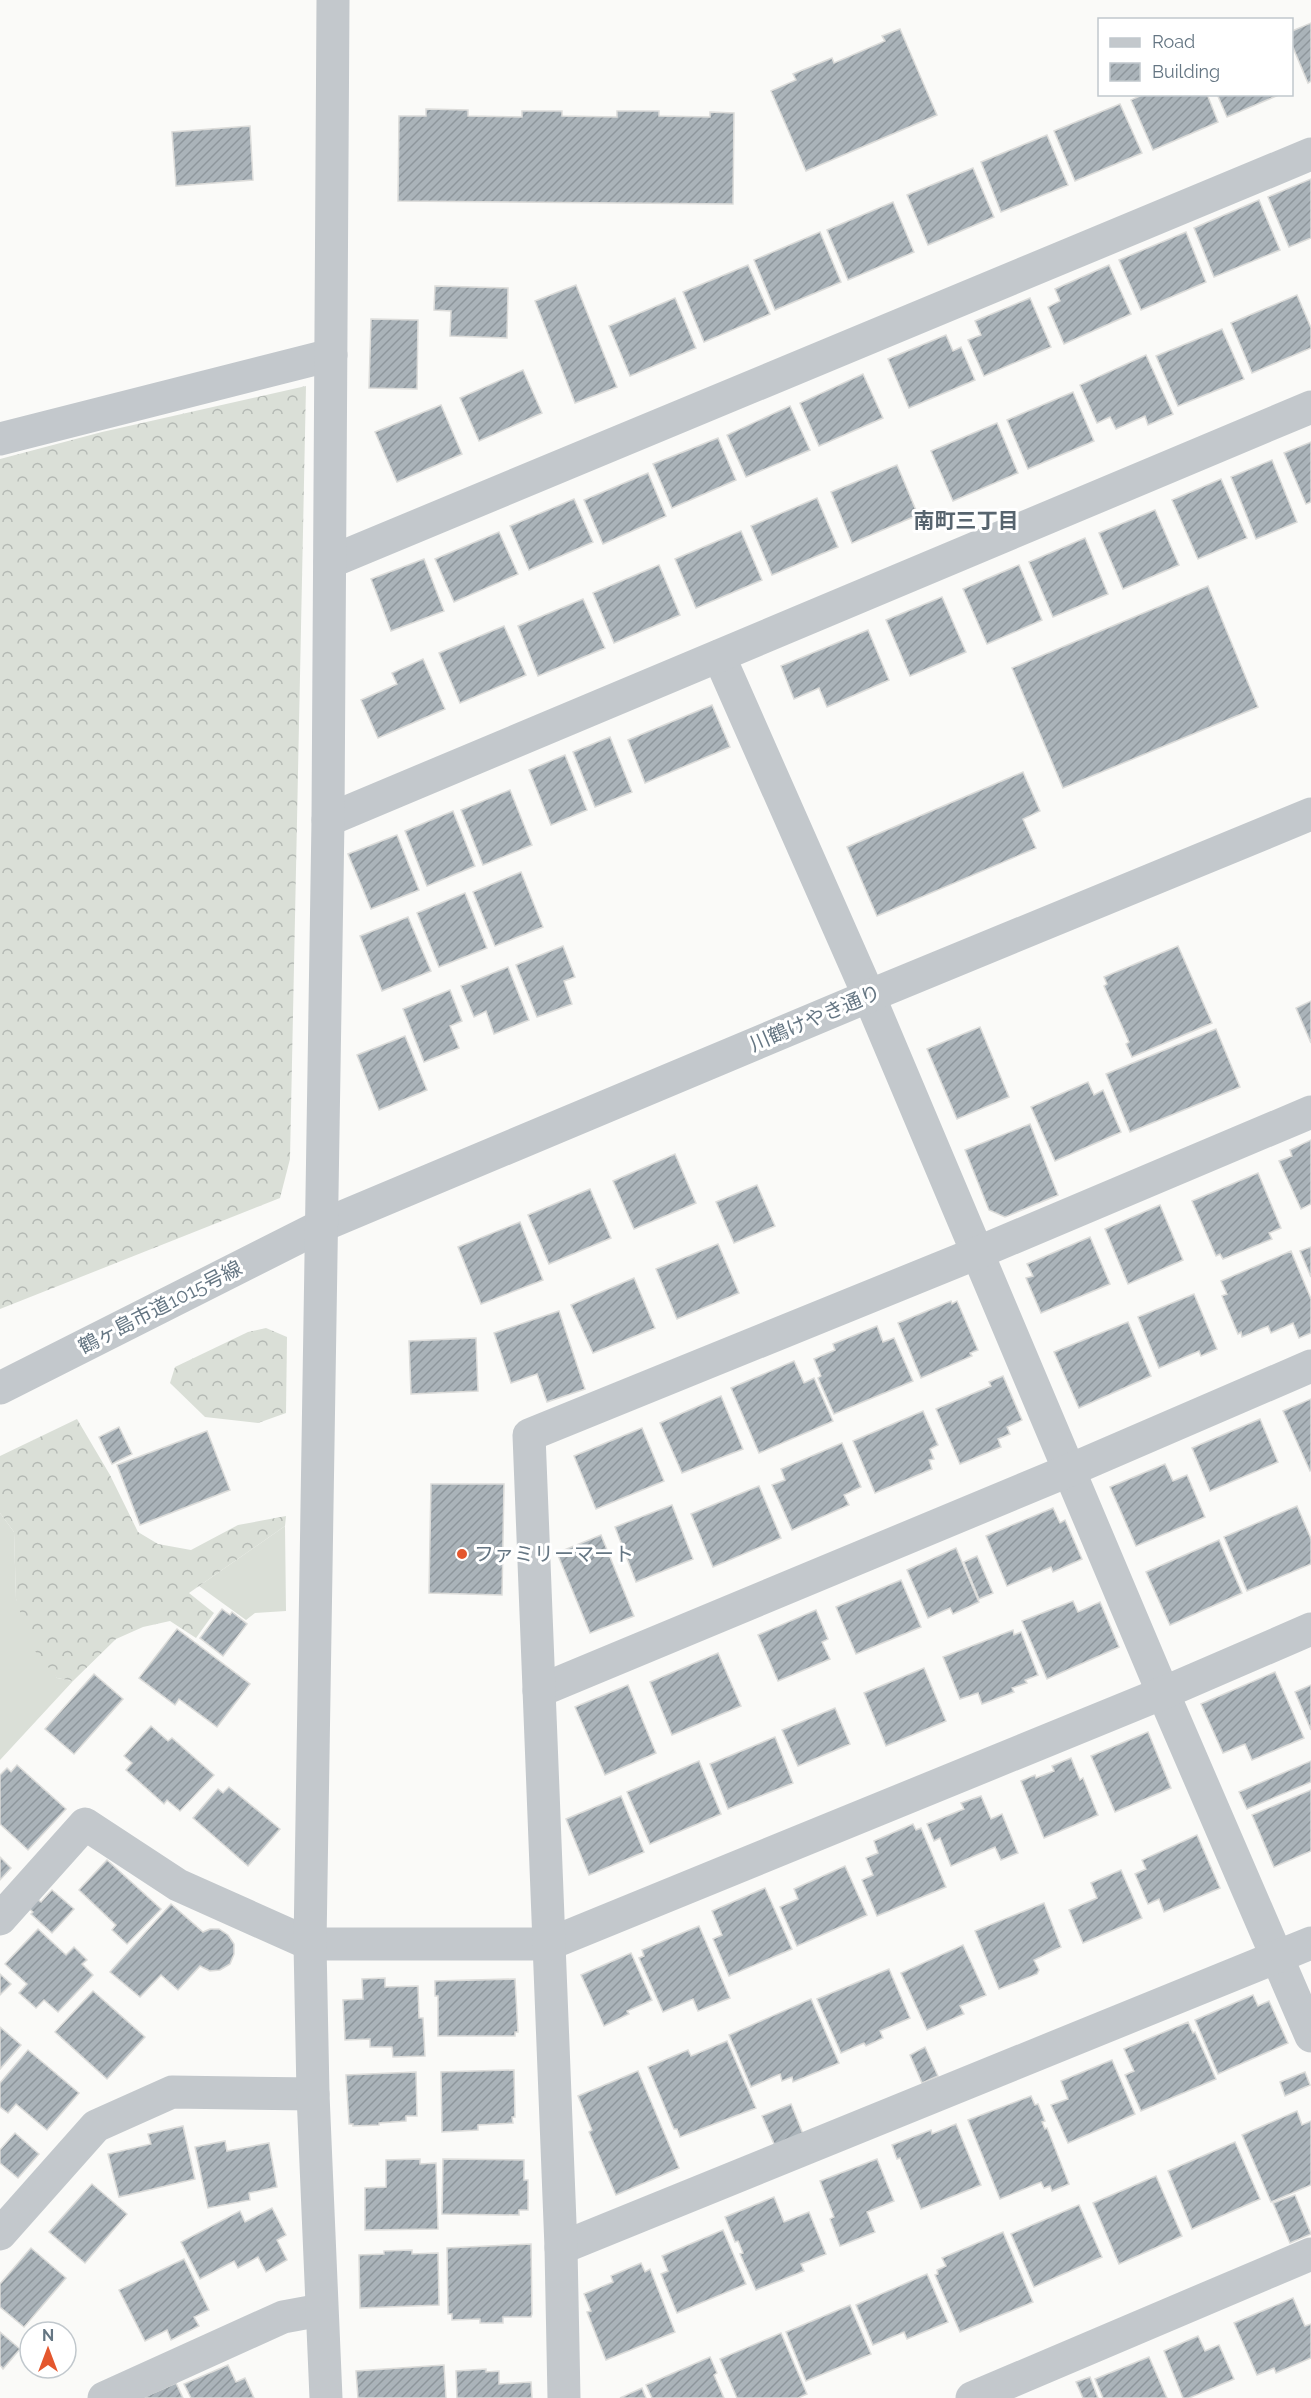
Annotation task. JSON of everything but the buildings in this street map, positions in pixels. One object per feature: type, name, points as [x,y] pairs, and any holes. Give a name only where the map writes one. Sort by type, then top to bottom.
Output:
[{"type":"street","points":[[326,2398],[313,2094],[310,1944],[328,820],[333,0]]},
{"type":"street","points":[[330,562],[1311,154]]},
{"type":"street","points":[[0,439],[330,355]]},
{"type":"street","points":[[328,820],[1311,407]]},
{"type":"street","points":[[720,656],[869,996],[1163,1693],[1311,2036]]},
{"type":"street","name":"川鶴けやき通り","points":[[321,1226],[1311,814]]},
{"type":"street","points":[[564,2398],[561,2248],[529,1435],[977,1253],[1311,1113]]},
{"type":"street","name":"鶴ヶ島市道1015号線","points":[[0,1388],[321,1226]]},
{"type":"street","points":[[539,1691],[1070,1470],[1311,1366]]},
{"type":"street","points":[[0,1919],[85,1824],[178,1885],[310,1944],[549,1944],[1163,1693],[1311,1629]]},
{"type":"street","points":[[561,2248],[1311,1943]]},
{"type":"street","points":[[0,2234],[96,2126],[172,2092],[313,2094]]},
{"type":"street","points":[[972,2398],[1311,2254]]},
{"type":"street","points":[[105,2398],[283,2317],[321,2310]]},
{"type":"green space","points":[[306,386],[290,1159],[280,1198],[0,1309],[0,459],[102,432]]},
{"type":"green space","points":[[266,1328],[287,1337],[286,1413],[258,1423],[205,1417],[170,1383],[175,1367],[248,1332]]},
{"type":"green space","points":[[77,1419],[110,1475],[138,1532],[158,1544],[191,1550],[238,1525],[286,1516],[285,1526],[189,1593],[214,1613],[196,1638],[170,1621],[143,1627],[116,1639],[73,1681],[57,1678],[31,1646],[16,1599],[14,1532],[0,1513],[0,1456]]},
{"type":"green space","points":[[0,1513],[14,1532],[16,1599],[57,1678],[73,1681],[0,1760]]},
{"type":"green space","points":[[285,1526],[286,1611],[255,1613],[246,1620],[199,1586]]},
{"type":"place","name":"ファミリーマート","points":[[462,1554]]},
{"type":"district","name":"南町三丁目","points":[[966,520]]}]
